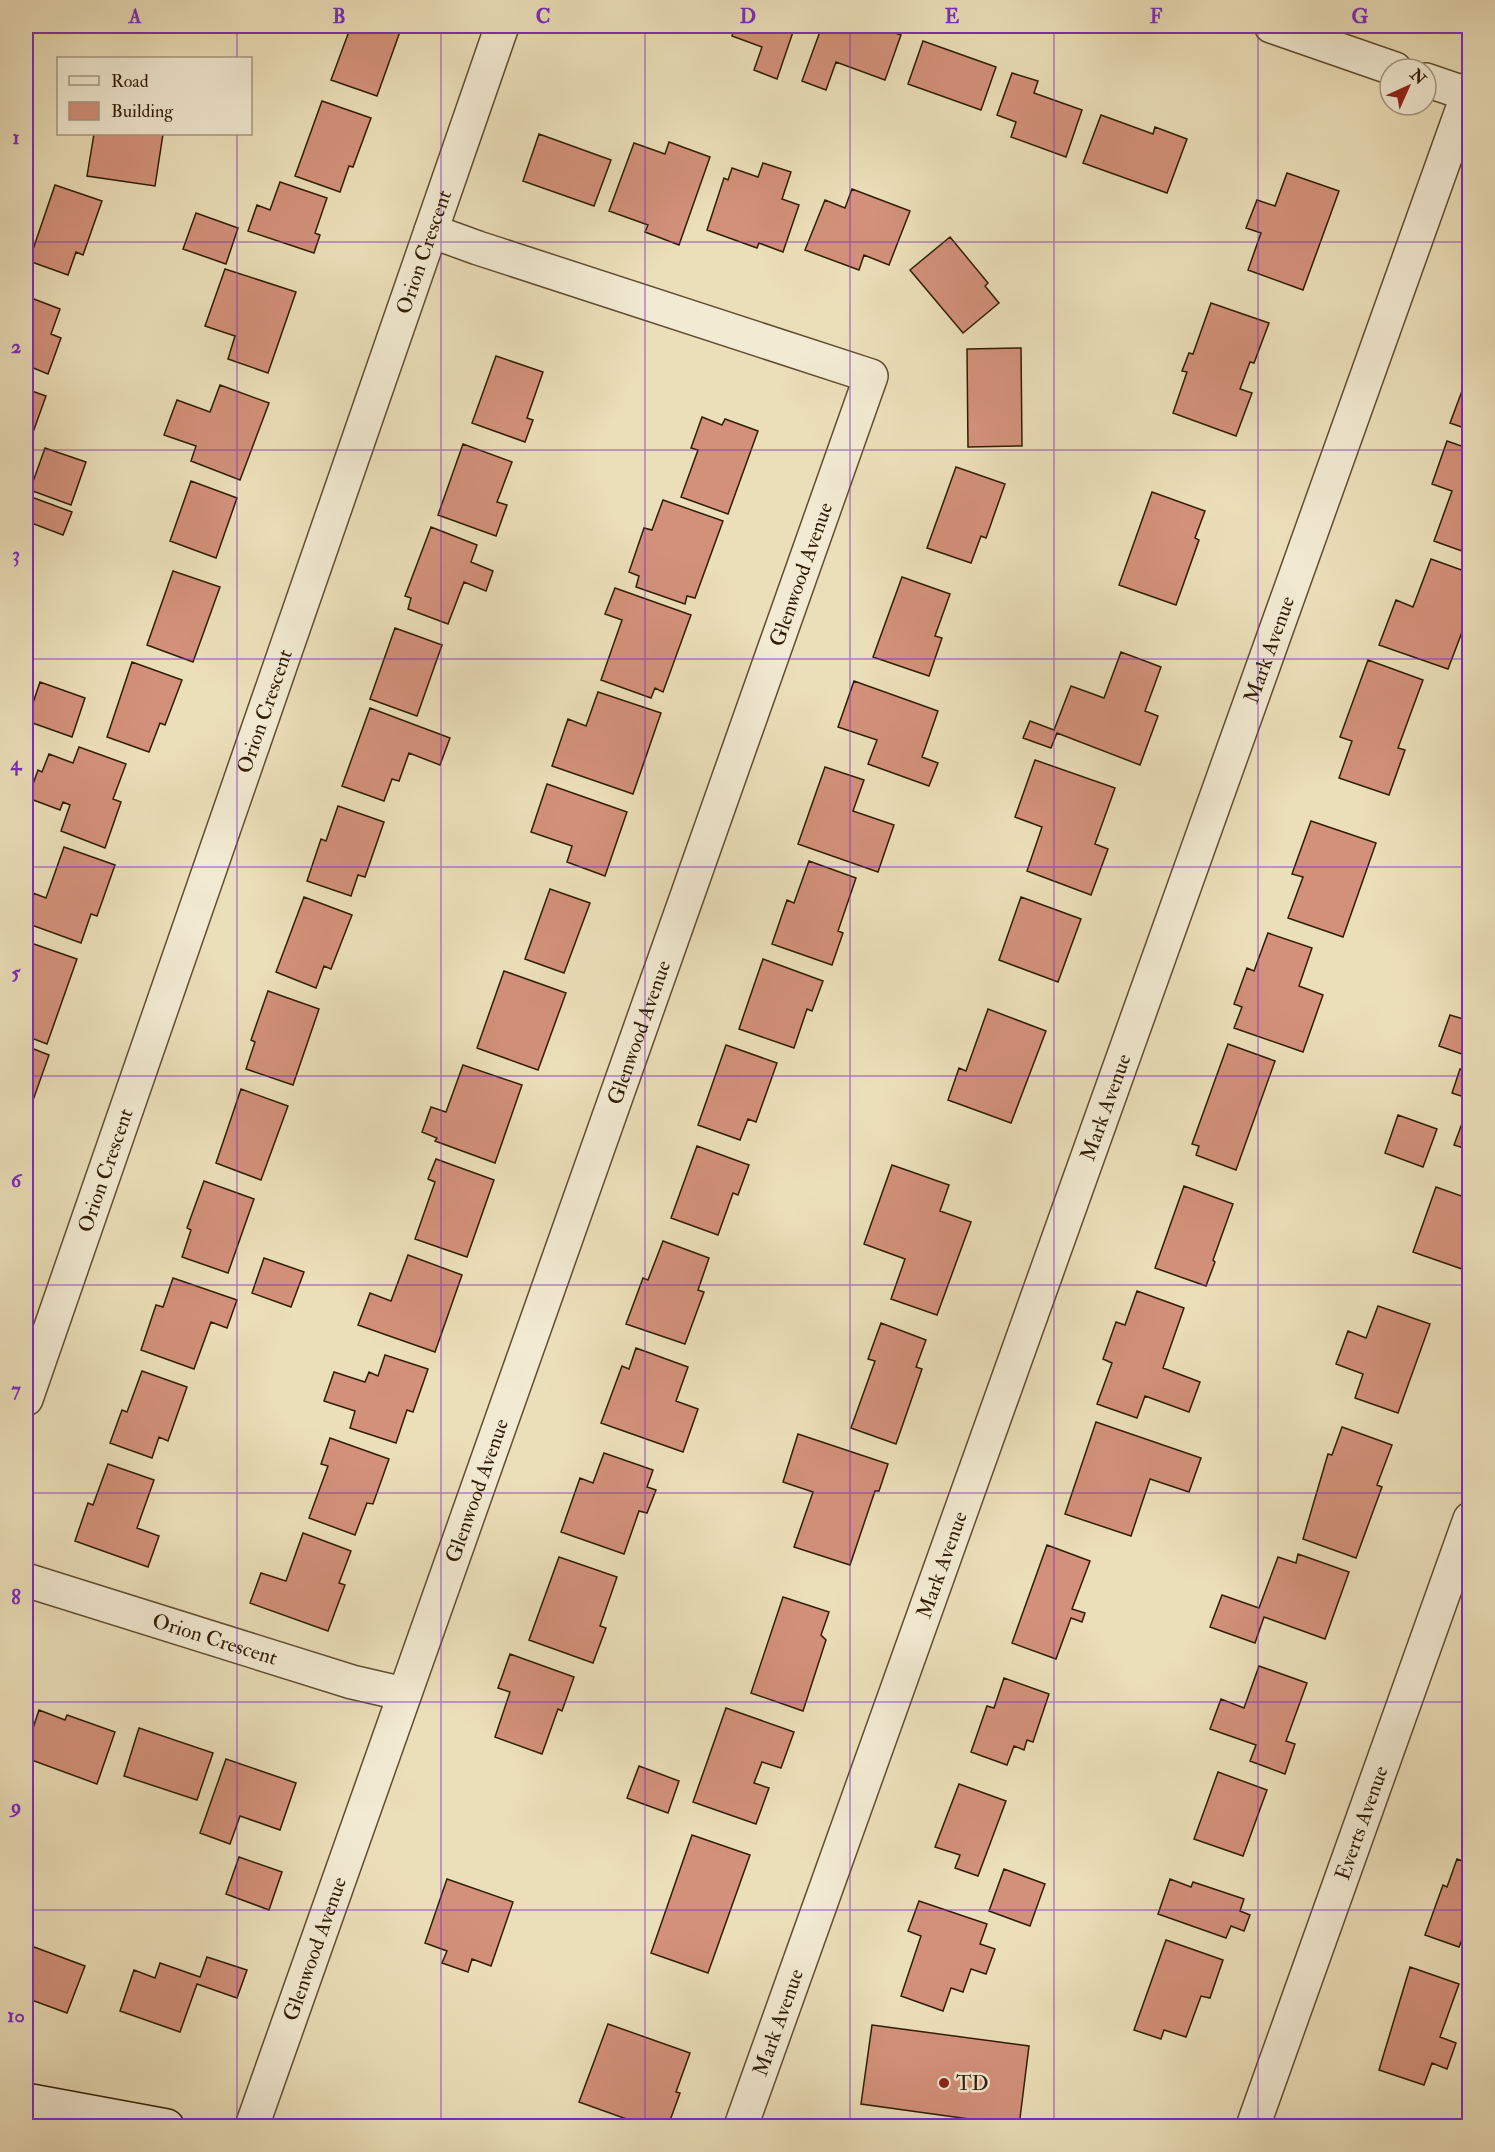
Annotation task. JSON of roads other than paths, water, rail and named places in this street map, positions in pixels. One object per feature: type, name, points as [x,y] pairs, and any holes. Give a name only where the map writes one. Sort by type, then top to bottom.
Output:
[{"type":"street","name":"Orion Crescent","points":[[26,1399],[502,26]]},
{"type":"street","points":[[1271,26],[1378,63]]},
{"type":"street","points":[[1438,84],[1469,93]]},
{"type":"street","name":"Mark Avenue","points":[[741,2127],[1469,93]]},
{"type":"street","name":"Glenwood Avenue","points":[[252,2127],[872,376],[431,231]]},
{"type":"street","name":"Everts Avenue","points":[[1253,2127],[1470,1520]]},
{"type":"street","name":"Orion Crescent","points":[[26,1580],[352,1682],[404,1694]]},
{"type":"street","points":[[26,2100],[167,2127]]},
{"type":"place","name":"TD","points":[[944,2083]]}]
